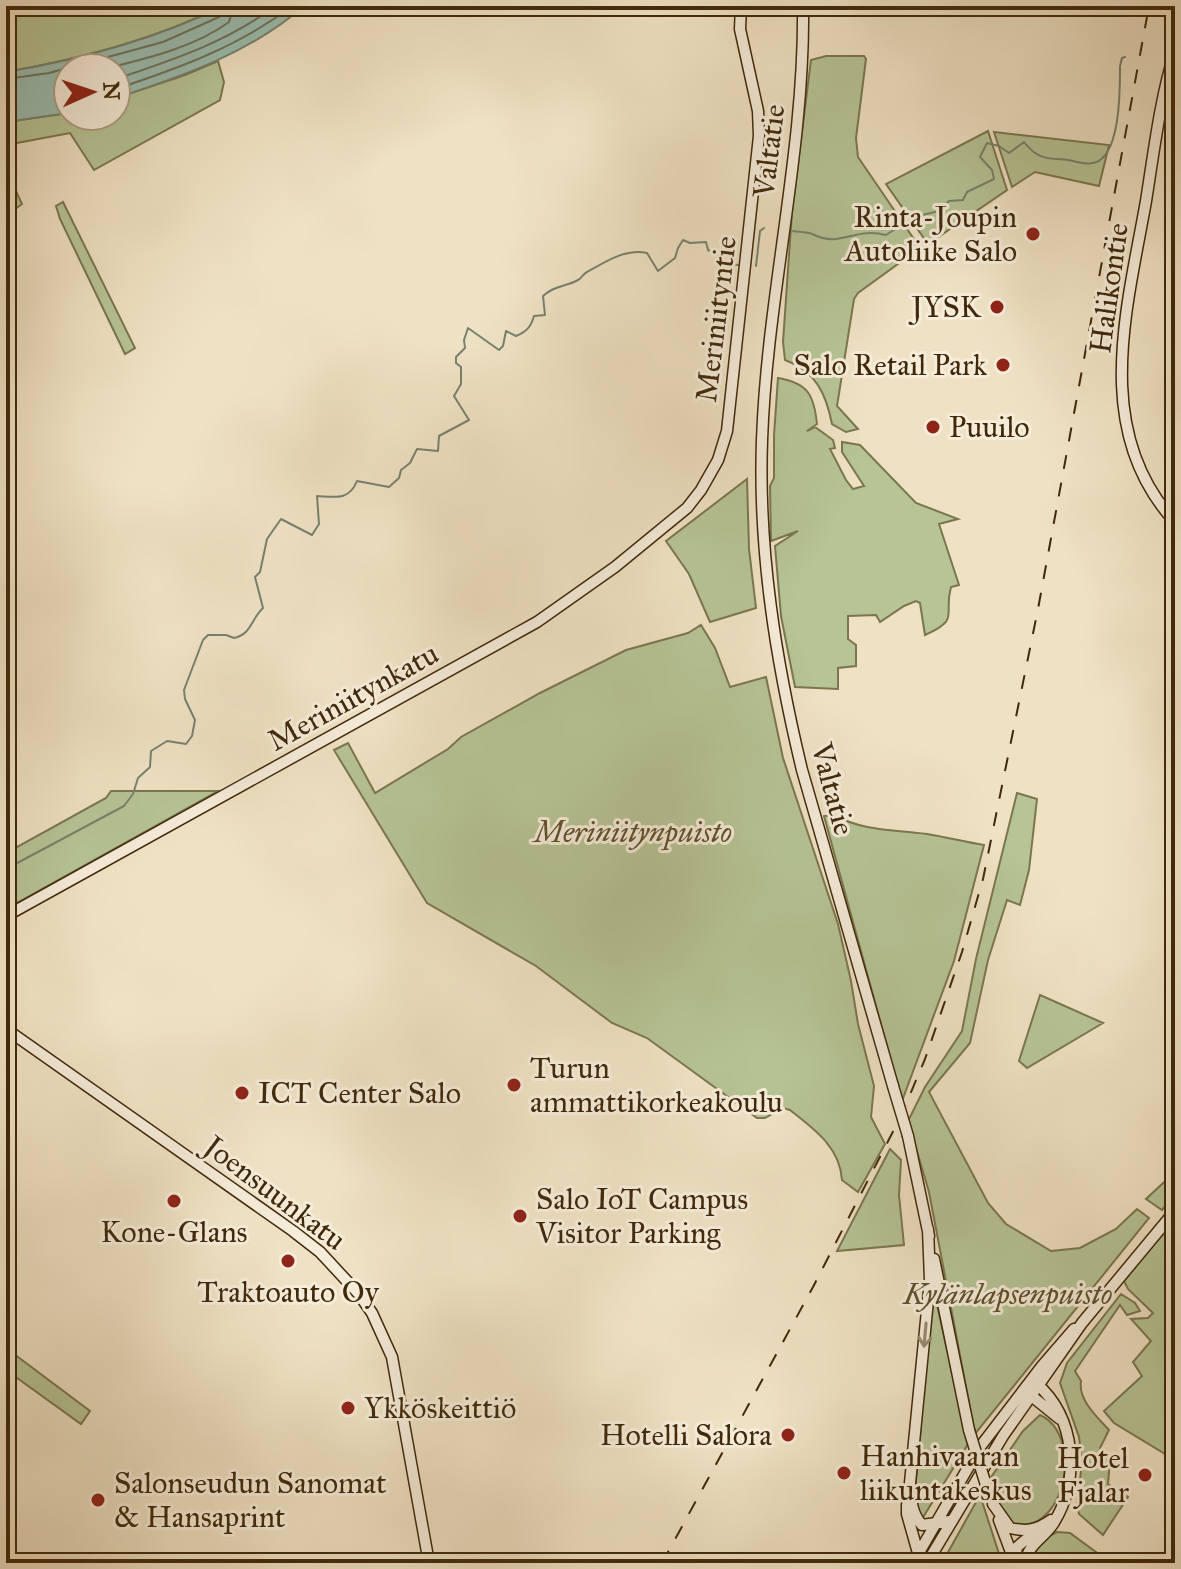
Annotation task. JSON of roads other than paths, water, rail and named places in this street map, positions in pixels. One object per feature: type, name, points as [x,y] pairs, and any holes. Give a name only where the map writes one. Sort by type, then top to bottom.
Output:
[{"type":"main road","name":"Meriniityntie","points":[[701,490],[718,460],[727,431],[758,155],[758,111],[740,29],[741,6]]},
{"type":"main road","name":"Valtatie","points":[[803,6],[800,88],[762,440],[768,591],[802,770],[908,1136],[969,1430],[991,1501],[1018,1562]]},
{"type":"main road","name":"Halikontie","points":[[1175,51],[1158,128],[1121,357],[1122,403],[1130,443],[1141,470],[1175,522]]},
{"type":"main road","name":"Meriniitynkatu","points":[[6,916],[537,622],[615,567],[687,508],[701,490]]},
{"type":"main road","name":"Joensuunkatu","points":[[6,1029],[293,1231],[320,1252],[358,1293],[379,1326],[395,1370],[429,1563]]},
{"type":"main road","points":[[916,1558],[980,1447],[1049,1373],[1082,1323],[1175,1211]]},
{"type":"main road","points":[[916,1558],[907,1514],[930,1280],[928,1229]]},
{"type":"main road","points":[[927,1563],[1059,1345],[1082,1323]]},
{"type":"main road","points":[[1048,1394],[1049,1373]]},
{"type":"main road","points":[[1018,1562],[1059,1515],[1072,1469],[1069,1443],[1056,1404],[1048,1394],[1032,1388]]},
{"type":"main road","points":[[1032,1388],[1042,1405],[1062,1420]]},
{"type":"main road","points":[[1022,1409],[1042,1405]]},
{"type":"main road","points":[[910,1483],[913,1513],[922,1525],[950,1521]]},
{"type":"main road","points":[[991,1501],[1010,1528],[1024,1531],[1040,1528]]},
{"type":"main road","points":[[1018,1562],[1017,1547],[1059,1515]]},
{"type":"water","points":[[223,6],[304,6],[283,23],[238,50],[191,72],[132,92],[132,52],[97,52]]},
{"type":"water","points":[[52,63],[52,115],[6,122],[6,72]]},
{"type":"waterway","points":[[914,217],[939,211],[949,201],[963,200],[967,192],[994,179],[992,170],[980,157],[987,143],[1009,153],[1024,142],[1043,157],[1084,163],[1093,163],[1102,158],[1114,136],[1120,66],[1125,57]]},
{"type":"waterway","points":[[793,231],[832,239],[866,233],[886,235],[900,226]]},
{"type":"waterway","points":[[756,266],[760,231],[764,228]]},
{"type":"waterway","points":[[6,869],[124,806],[133,794],[138,778],[150,767],[151,751],[167,741],[186,744],[192,736],[195,720],[184,690],[203,640],[208,635],[240,636],[263,608],[255,577],[260,572],[267,539],[281,519],[312,535],[319,524],[317,496],[346,495],[357,481],[389,487],[399,478],[401,470],[410,463],[417,449],[438,451],[439,436],[469,420],[454,396],[461,384],[461,367],[456,363],[456,357],[465,348],[468,328],[499,350],[506,331],[516,336],[528,329],[534,316],[545,315],[543,296],[551,290],[579,279],[608,260],[631,252],[647,253],[658,271],[675,258],[683,240],[706,242],[708,250],[721,256],[723,264],[740,265]]},
{"type":"railway","points":[[662,1563],[813,1287],[901,1116],[925,1059],[962,952],[983,879],[1038,609],[1149,6]]},
{"type":"place","name":"Rinta-Joupin Autoliike Salo","points":[[1033,234]]},
{"type":"place","name":"JYSK","points":[[997,307]]},
{"type":"place","name":"Salo Retail Park","points":[[1003,365]]},
{"type":"place","name":"Puuilo","points":[[933,427]]},
{"type":"place","name":"Turun ammattikorkeakoulu","points":[[514,1085]]},
{"type":"place","name":"ICT Center Salo","points":[[242,1093]]},
{"type":"place","name":"Kone-Glans","points":[[174,1201]]},
{"type":"place","name":"Salo IoT Campus Visitor Parking","points":[[520,1216]]},
{"type":"place","name":"Traktoauto Oy","points":[[288,1261]]},
{"type":"place","name":"Ykköskeittiö","points":[[348,1408]]},
{"type":"place","name":"Hotelli Salora","points":[[788,1435]]},
{"type":"place","name":"Hanhivaaran liikuntakeskus","points":[[844,1473]]},
{"type":"place","name":"Hotel Fjalar","points":[[1145,1475]]},
{"type":"place","name":"Salonseudun Sanomat & Hansaprint","points":[[98,1500]]},
{"type":"park label","name":"Meriniitynpuisto","points":[[633,832]]},
{"type":"park label","name":"Kylänlapsenpuisto","points":[[1008,1294]]}]
